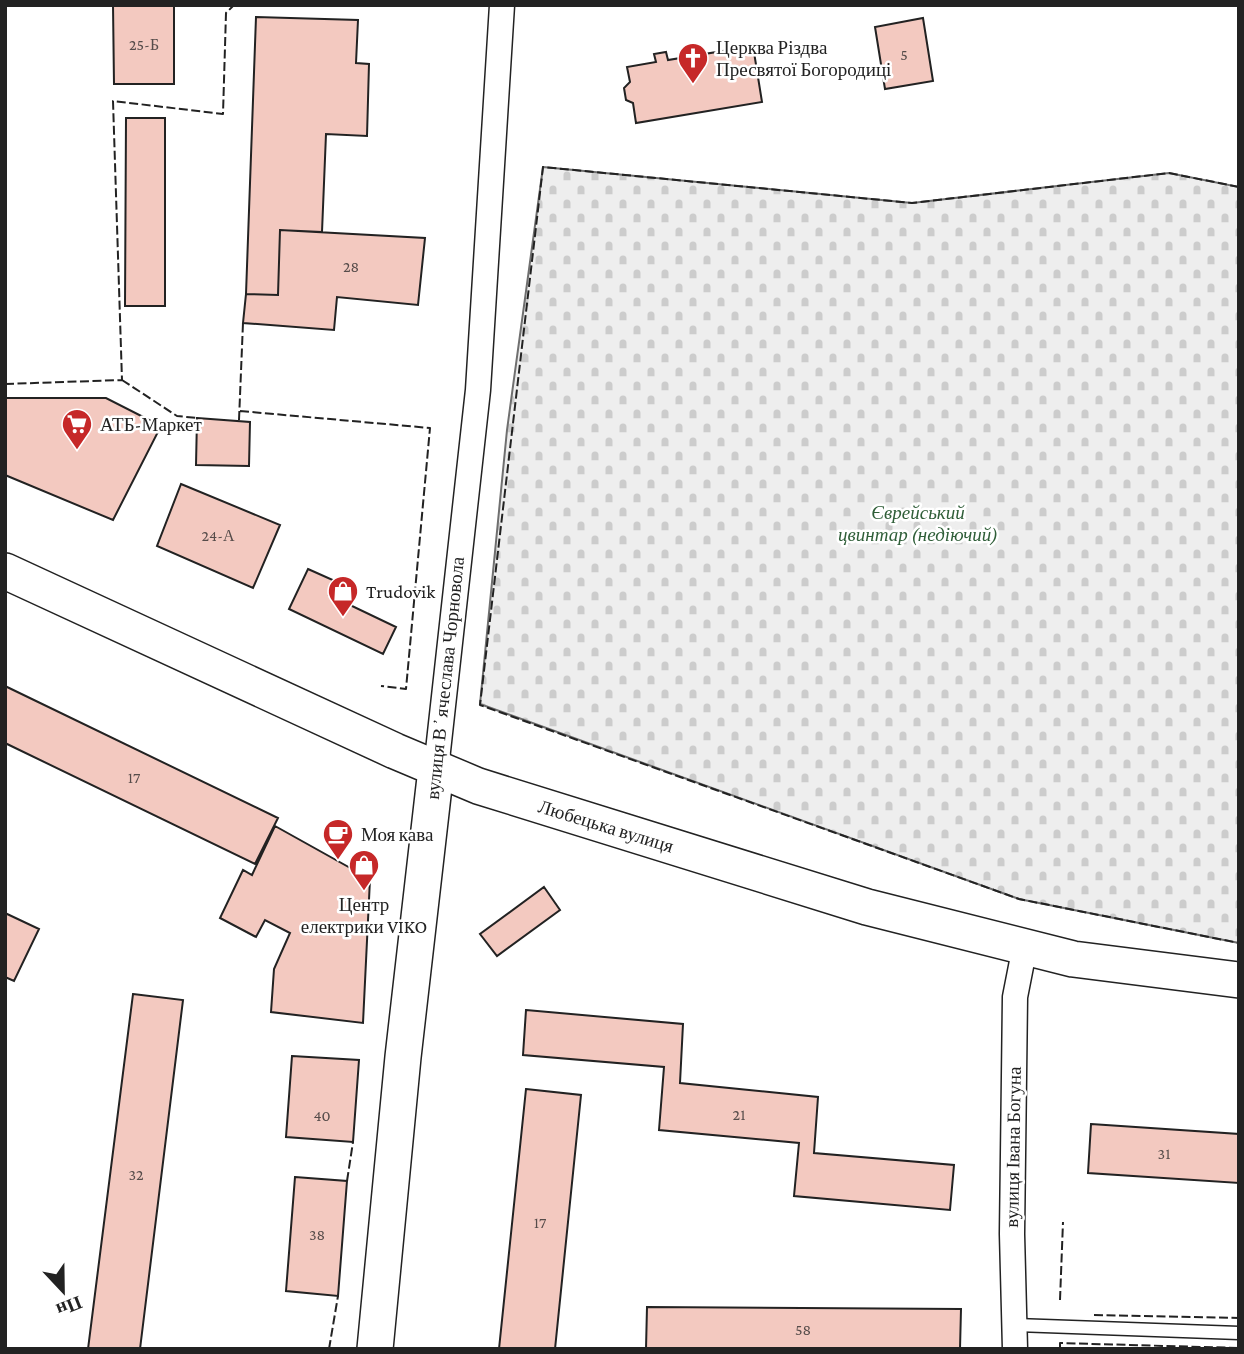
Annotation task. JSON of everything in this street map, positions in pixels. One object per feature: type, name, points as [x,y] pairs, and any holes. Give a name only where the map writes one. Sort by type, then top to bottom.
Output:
[{"type":"main road","name":"Любецька вулиця","points":[[5,571],[478,786],[867,907],[1073,960],[1239,980]]},
{"type":"main road","name":"вулиця Вʼячеслава Чорновола","points":[[375,1349],[404,1044],[436,769]]},
{"type":"street","name":"вулиця Вʼячеслава Чорновола","points":[[436,769],[478,390],[502,5]]},
{"type":"street","name":"вулиця Івана Богуна","points":[[1015,1337],[1012,1234],[1015,997],[1025,946]]},
{"type":"lane","points":[[1015,1337],[1239,1333]]},
{"type":"green space","name":"Єврейський цвинтар (недіючий)","points":[[543,167],[912,203],[1169,173],[1239,187],[1239,943],[1019,899],[480,704],[507,430]]},
{"type":"building","points":[[113,5],[174,5],[174,84],[114,84]]},
{"type":"building","points":[[256,17],[358,20],[356,63],[369,64],[367,136],[326,134],[322,232],[280,230],[278,295],[246,294]]},
{"type":"building","points":[[923,18],[933,81],[885,89],[875,27]]},
{"type":"building","name":"Церква Різдва Пресвятої Богородиці","points":[[753,46],[762,102],[636,123],[633,103],[626,100],[624,88],[630,82],[627,67],[656,62],[654,54],[666,52],[668,60]]},
{"type":"building","points":[[126,118],[165,118],[165,306],[125,306]]},
{"type":"building","points":[[280,230],[425,238],[418,305],[337,297],[334,330],[243,323],[246,294],[278,295]]},
{"type":"building","name":"АТБ-Маркет","points":[[5,398],[106,398],[161,426],[113,520],[5,475]]},
{"type":"building","points":[[197,418],[250,422],[249,466],[196,465]]},
{"type":"building","points":[[181,484],[280,525],[253,588],[157,546]]},
{"type":"building","name":"Trudovik","points":[[308,569],[335,581],[329,595],[396,627],[383,654],[289,609]]},
{"type":"building","points":[[5,686],[278,818],[255,864],[5,743]]},
{"type":"building","points":[[275,826],[370,879],[363,1023],[271,1012],[274,969],[290,933],[265,920],[256,937],[220,918],[243,870],[252,875]]},
{"type":"building","points":[[544,887],[560,910],[497,956],[480,934]]},
{"type":"building","points":[[5,913],[39,929],[14,981],[5,977]]},
{"type":"building","points":[[133,994],[183,1000],[140,1349],[88,1349]]},
{"type":"building","points":[[526,1010],[683,1024],[680,1083],[818,1097],[814,1153],[954,1165],[950,1210],[794,1196],[799,1143],[659,1130],[664,1067],[523,1055]]},
{"type":"building","points":[[292,1056],[359,1060],[353,1142],[286,1137]]},
{"type":"building","points":[[526,1089],[581,1095],[555,1349],[499,1349]]},
{"type":"building","points":[[1091,1124],[1239,1134],[1239,1183],[1088,1173]]},
{"type":"building","points":[[295,1177],[347,1181],[338,1296],[286,1291]]},
{"type":"building","points":[[647,1307],[961,1309],[960,1349],[646,1349]]},
{"type":"fence","points":[[5,384],[122,380],[113,101],[223,114],[226,13],[234,5]]},
{"type":"fence","points":[[1239,187],[1169,173],[912,203],[543,167],[480,705],[1019,899],[1239,943]]},
{"type":"fence","points":[[239,420],[243,323]]},
{"type":"fence","points":[[122,380],[177,416],[197,418]]},
{"type":"fence","points":[[240,411],[430,428],[406,689],[381,686]]},
{"type":"fence","points":[[347,1181],[353,1142]]},
{"type":"fence","points":[[1060,1300],[1063,1222]]},
{"type":"fence","points":[[329,1349],[338,1296]]},
{"type":"fence","points":[[1094,1315],[1239,1318]]},
{"type":"fence","points":[[1060,1349],[1060,1343],[1239,1348]]},
{"type":"place","name":"Церква Різдва Пресвятої Богородиці","points":[[693,85]]},
{"type":"place","name":"АТБ-Маркет","points":[[77,451]]},
{"type":"place","name":"Trudovik","points":[[343,618]]},
{"type":"place","name":"Моя кава","points":[[338,861]]},
{"type":"place","name":"Центр електрики VIKO","points":[[364,892]]}]
